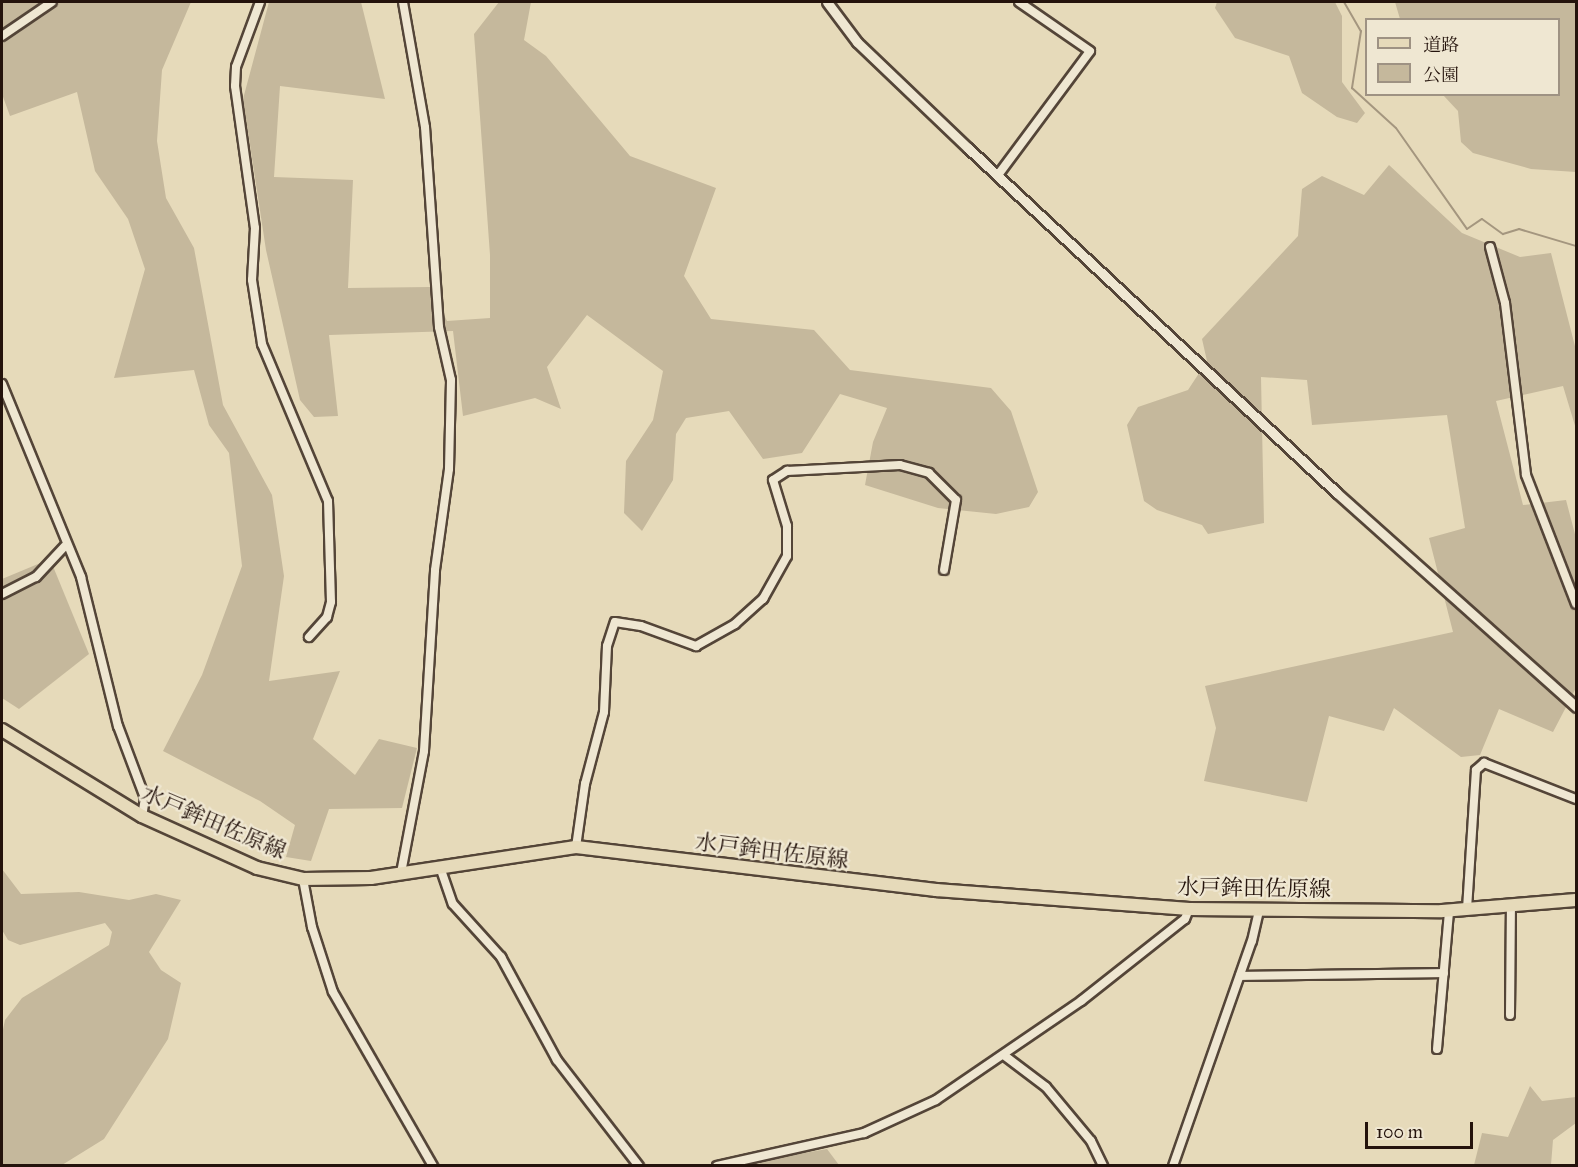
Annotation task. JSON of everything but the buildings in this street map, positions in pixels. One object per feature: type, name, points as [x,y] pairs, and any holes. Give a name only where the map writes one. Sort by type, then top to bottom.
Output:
[{"type":"main road","name":"水戸鉾田佐原線","points":[[2,730],[142,816],[257,868],[303,879],[401,873],[576,847],[877,884],[1189,909],[1449,910],[1576,900]]},
{"type":"street","points":[[2,36],[52,2]]},
{"type":"street","points":[[260,2],[236,67],[235,86],[255,228],[252,280],[262,344],[328,501],[331,602],[327,618],[309,637]]},
{"type":"street","points":[[401,873],[424,751],[435,570],[449,469],[451,380],[439,327],[426,137],[403,2]]},
{"type":"street","points":[[827,2],[857,42],[998,175],[1337,493],[1576,707]]},
{"type":"street","points":[[998,175],[1089,51],[1018,2]]},
{"type":"street","points":[[1490,247],[1505,303],[1526,475],[1576,604]]},
{"type":"street","points":[[2,384],[65,546],[81,577],[118,726],[145,798],[142,816]]},
{"type":"street","points":[[576,847],[585,784],[604,712],[607,645],[615,622],[696,646],[735,624],[763,599],[787,556],[787,526],[773,480],[787,471],[900,465],[929,473],[956,500],[944,570]]},
{"type":"street","points":[[2,594],[36,577],[65,546]]},
{"type":"street","points":[[1467,909],[1476,770],[1484,763],[1576,799]]},
{"type":"street","points":[[440,867],[453,904],[501,957],[557,1060],[639,1166]]},
{"type":"street","points":[[303,879],[312,927],[333,992],[433,1166]]},
{"type":"street","points":[[1510,1015],[1511,905]]},
{"type":"street","points":[[717,1166],[864,1133],[936,1100],[1005,1056],[1185,919],[1189,909]]},
{"type":"street","points":[[1173,1166],[1240,976],[1259,910]]},
{"type":"street","points":[[1437,1048],[1449,910]]},
{"type":"street","points":[[1240,976],[1444,973]]},
{"type":"street","points":[[1005,1056],[1046,1087],[1091,1141],[1102,1166]]},
{"type":"green space","points":[[2,2],[191,2],[162,70],[157,141],[166,198],[194,248],[223,405],[272,495],[284,576],[269,681],[340,671],[313,739],[355,775],[379,739],[417,748],[402,808],[329,809],[311,861],[286,857],[295,825],[260,801],[163,751],[202,675],[242,566],[229,453],[209,425],[194,370],[114,378],[145,269],[128,219],[95,171],[77,92],[10,116],[2,94]]},
{"type":"green space","points":[[269,2],[361,2],[385,99],[280,86],[274,177],[353,180],[348,288],[430,287],[447,321],[490,318],[490,255],[474,34],[499,2],[531,2],[524,40],[546,56],[630,156],[716,188],[684,276],[711,319],[814,330],[850,370],[991,388],[1011,411],[1038,492],[1029,507],[996,514],[938,508],[865,485],[873,442],[887,408],[840,394],[802,453],[763,459],[729,411],[686,418],[676,434],[673,480],[642,531],[624,513],[626,461],[653,420],[663,371],[587,315],[547,367],[561,409],[535,398],[463,416],[453,331],[329,335],[338,416],[314,417],[300,400],[266,250],[243,99]]},
{"type":"green space","points":[[1217,2],[1335,2],[1342,16],[1342,82],[1365,113],[1357,123],[1337,117],[1302,93],[1289,56],[1235,38],[1215,8]]},
{"type":"green space","points":[[1395,2],[1576,2],[1576,172],[1531,169],[1473,153],[1461,142],[1458,111],[1444,96],[1560,96],[1560,18],[1400,18]]},
{"type":"green space","points":[[1389,165],[1462,233],[1520,257],[1551,253],[1576,350],[1576,429],[1563,386],[1496,401],[1523,505],[1566,500],[1576,538],[1576,688],[1553,732],[1499,709],[1480,755],[1461,757],[1394,708],[1384,731],[1329,716],[1307,802],[1204,781],[1216,728],[1205,686],[1453,632],[1429,538],[1465,528],[1447,415],[1312,425],[1307,380],[1261,377],[1264,523],[1208,534],[1202,525],[1157,510],[1144,501],[1127,425],[1138,407],[1188,390],[1207,361],[1202,339],[1298,236],[1302,189],[1322,176],[1364,195]]},
{"type":"green space","points":[[50,559],[89,654],[19,709],[2,698],[2,579]]},
{"type":"green space","points":[[2,869],[21,894],[79,892],[129,900],[156,894],[181,900],[149,952],[161,970],[181,983],[168,1039],[104,1139],[62,1165],[2,1165],[2,1034],[5,1020],[22,998],[109,945],[112,932],[105,923],[20,945],[8,940],[2,930]]},
{"type":"green space","points":[[1530,1086],[1542,1101],[1576,1097],[1576,1123],[1553,1140],[1551,1165],[1474,1165],[1482,1133],[1508,1137]]},
{"type":"green space","points":[[827,1149],[839,1165],[760,1165],[759,1161]]},
{"type":"waterway","points":[[1344,2],[1361,31],[1352,88],[1396,128],[1467,229],[1482,219],[1503,234],[1519,229],[1576,246]]}]
